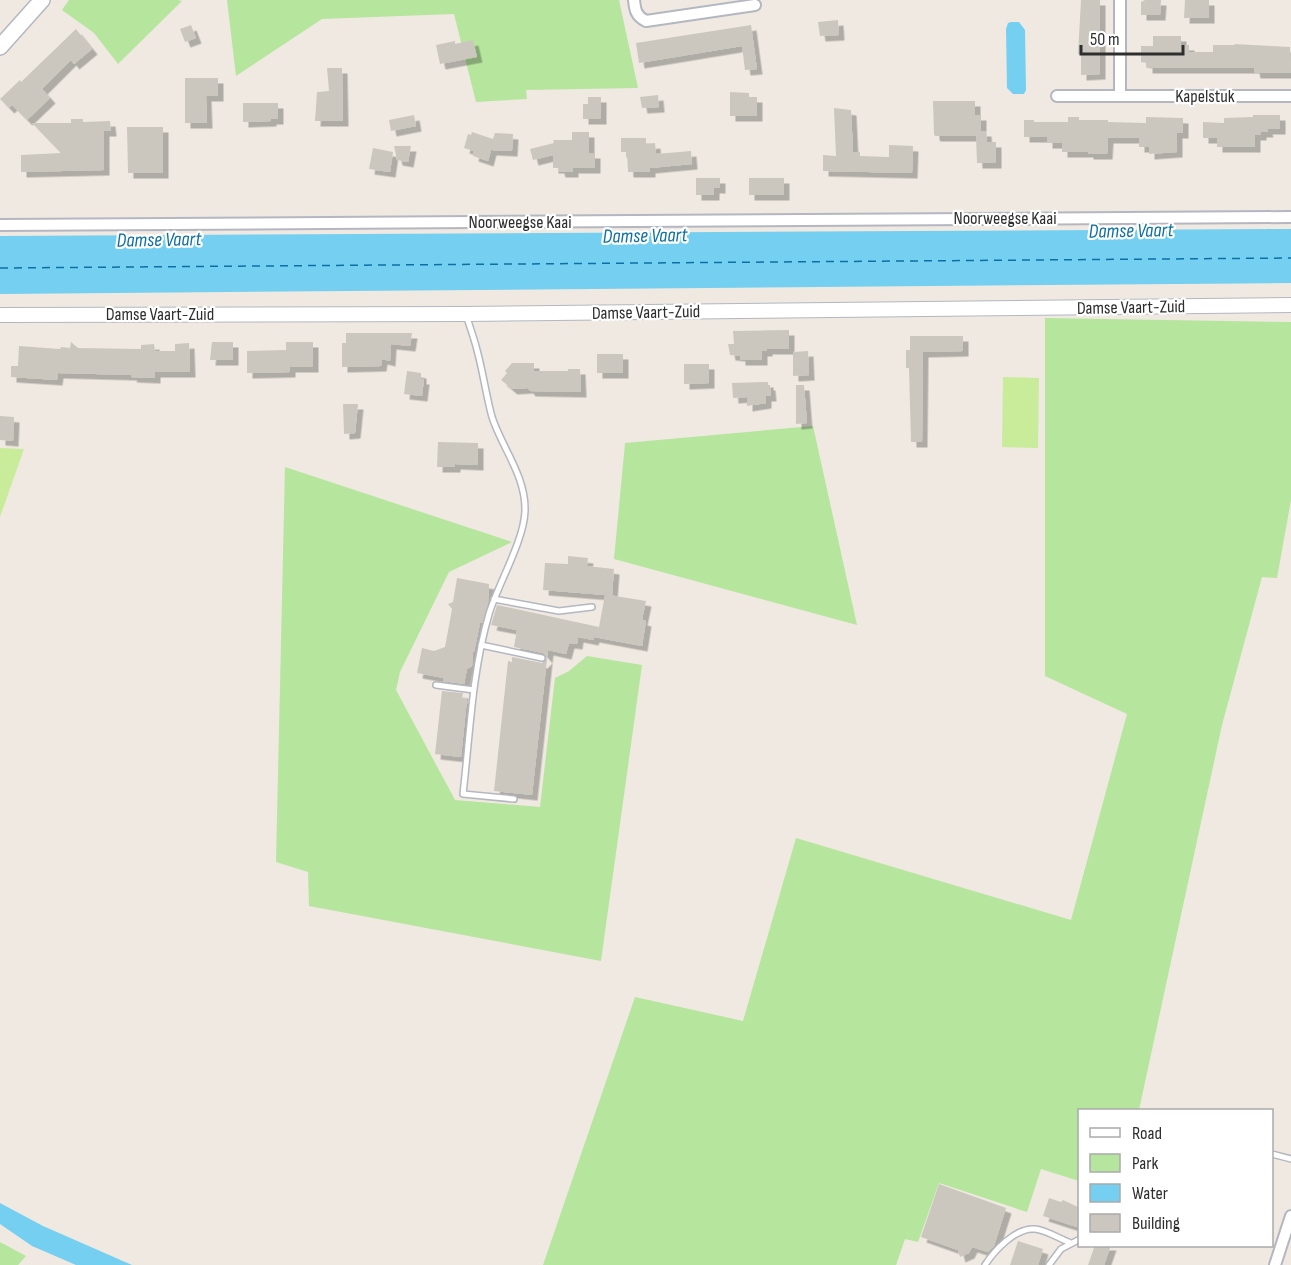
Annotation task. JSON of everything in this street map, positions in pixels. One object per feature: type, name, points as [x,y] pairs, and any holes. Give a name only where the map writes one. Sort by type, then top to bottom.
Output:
[{"type":"main road","points":[[0,47],[42,0]]},
{"type":"street","points":[[634,0],[635,12],[646,21],[755,5]]},
{"type":"street","points":[[1120,0],[1120,96]]},
{"type":"street","name":"Kapelstuk","points":[[1057,96],[1291,96]]},
{"type":"street","name":"Noorweegse Kaai","points":[[0,225],[1291,217]]},
{"type":"street","name":"Damse Vaart-Zuid","points":[[0,315],[465,314],[1291,305]]},
{"type":"street","points":[[1275,1265],[1291,1216]]},
{"type":"lane","points":[[465,314],[477,351],[493,420],[520,479],[525,512],[521,530],[494,599],[481,645],[463,794],[514,799]]},
{"type":"lane","points":[[494,599],[559,610],[591,607]]},
{"type":"lane","points":[[481,645],[542,658]]},
{"type":"lane","points":[[436,685],[474,690]]},
{"type":"lane","points":[[1273,1154],[1291,1159]]},
{"type":"lane","points":[[985,1265],[995,1252],[1015,1234],[1024,1230],[1035,1229],[1071,1243]]},
{"type":"lane","points":[[1049,1265],[1061,1249],[1078,1240]]},
{"type":"green space","points":[[69,0],[182,1],[118,64],[94,33],[62,10]]},
{"type":"green space","points":[[227,0],[619,0],[638,88],[526,90],[527,99],[476,102],[454,14],[322,19],[236,76]]},
{"type":"green space","points":[[1045,318],[1291,322],[1291,500],[1277,578],[1262,577],[1222,725],[1139,1109],[1078,1109],[1078,1181],[1041,1169],[1027,1212],[939,1183],[918,1242],[905,1239],[896,1265],[543,1265],[635,997],[743,1021],[796,838],[1071,920],[1127,714],[1045,676]]},
{"type":"green space","points":[[1003,377],[1039,378],[1038,448],[1002,447]]},
{"type":"green space","points":[[813,426],[857,625],[614,559],[625,443]]},
{"type":"green space","points":[[0,448],[24,449],[0,517]]},
{"type":"green space","points":[[285,467],[512,542],[449,572],[400,672],[396,690],[455,800],[540,807],[555,678],[569,671],[587,656],[642,665],[601,961],[309,906],[308,872],[276,862]]},
{"type":"green space","points":[[0,1242],[26,1256],[18,1265],[0,1265]]},
{"type":"water","points":[[1019,22],[1025,30],[1026,90],[1024,94],[1013,94],[1007,88],[1006,29],[1008,23]]},
{"type":"water","name":"Damse Vaart","points":[[1291,229],[1291,283],[0,294],[0,236]]},
{"type":"water","points":[[0,1203],[43,1226],[132,1265],[76,1265],[32,1246],[0,1224]]},
{"type":"building","points":[[1081,0],[1100,0],[1100,74],[1081,75],[1081,54],[1078,54]]},
{"type":"building","points":[[1161,0],[1160,15],[1141,15],[1141,2]]},
{"type":"building","points":[[1185,0],[1209,0],[1209,18],[1184,18]]},
{"type":"building","points":[[838,20],[839,35],[820,36],[818,22]]},
{"type":"building","points":[[191,25],[196,38],[185,42],[180,29]]},
{"type":"building","points":[[751,25],[757,69],[745,70],[742,46],[639,63],[636,43]]},
{"type":"building","points":[[76,29],[92,49],[74,64],[71,60],[42,89],[50,98],[27,120],[12,105],[9,108],[0,99]]},
{"type":"building","points":[[1153,36],[1181,36],[1181,45],[1189,45],[1189,52],[1213,52],[1213,45],[1290,47],[1291,73],[1255,73],[1254,68],[1147,68],[1147,63],[1141,62],[1141,46],[1153,46]]},
{"type":"building","points":[[473,40],[477,57],[440,64],[436,45]]},
{"type":"building","points":[[327,68],[342,68],[343,121],[315,121],[317,92],[329,91]]},
{"type":"building","points":[[185,78],[218,78],[218,96],[206,96],[207,123],[185,123]]},
{"type":"building","points":[[730,92],[749,93],[749,97],[757,97],[757,116],[730,116]]},
{"type":"building","points":[[658,95],[659,107],[642,108],[640,97]]},
{"type":"building","points":[[588,97],[601,97],[601,119],[583,119],[583,104],[588,104]]},
{"type":"building","points":[[933,101],[975,101],[975,115],[981,115],[981,131],[986,131],[987,142],[996,142],[996,163],[977,163],[976,136],[935,136]]},
{"type":"building","points":[[243,103],[278,103],[278,119],[243,122]]},
{"type":"building","points":[[834,108],[851,110],[853,152],[860,152],[860,156],[889,157],[889,145],[913,146],[912,173],[823,171],[823,155],[836,156]]},
{"type":"building","points":[[414,115],[416,126],[391,131],[389,120]]},
{"type":"building","points":[[1253,115],[1280,115],[1280,129],[1267,129],[1268,132],[1255,135],[1255,147],[1217,147],[1217,138],[1203,138],[1203,122],[1224,123],[1224,118],[1253,117]]},
{"type":"building","points":[[1068,117],[1079,117],[1079,120],[1146,123],[1146,117],[1183,118],[1183,133],[1177,133],[1177,152],[1149,154],[1149,147],[1139,147],[1139,138],[1108,138],[1107,154],[1088,154],[1088,152],[1062,152],[1062,143],[1047,143],[1047,137],[1024,137],[1024,120],[1068,122]]},
{"type":"building","points":[[71,119],[83,119],[83,122],[110,121],[111,131],[104,131],[104,170],[21,172],[21,155],[61,153],[32,123],[71,123]]},
{"type":"building","points":[[127,127],[163,127],[163,173],[128,173]]},
{"type":"building","points":[[472,132],[493,139],[495,133],[513,134],[512,151],[491,150],[488,161],[473,156],[474,151],[464,148],[468,134],[471,135]]},
{"type":"building","points":[[572,132],[589,132],[589,153],[595,153],[595,168],[573,168],[573,172],[560,172],[559,168],[553,168],[553,155],[533,160],[530,149],[554,143],[553,140],[572,140]]},
{"type":"building","points":[[621,138],[646,138],[646,144],[655,143],[656,154],[691,151],[692,164],[650,168],[650,172],[628,172],[627,152],[621,152]]},
{"type":"building","points":[[394,146],[411,146],[408,162],[397,160]]},
{"type":"building","points":[[373,148],[393,152],[390,172],[369,169]]},
{"type":"building","points":[[696,178],[720,178],[720,188],[714,188],[714,195],[696,195]]},
{"type":"building","points":[[749,178],[784,178],[784,195],[749,195]]},
{"type":"building","points":[[789,330],[789,349],[762,351],[762,360],[740,360],[740,356],[730,355],[728,344],[734,344],[733,331]]},
{"type":"building","points":[[346,333],[412,333],[410,346],[391,344],[390,361],[382,359],[381,366],[342,367],[342,343],[346,343]]},
{"type":"building","points":[[910,336],[963,336],[963,351],[923,352],[922,442],[911,442],[909,368],[906,368],[906,350],[910,350]]},
{"type":"building","points":[[71,342],[78,348],[141,349],[141,345],[154,344],[155,351],[175,351],[175,344],[189,343],[190,372],[155,372],[155,378],[131,377],[132,375],[58,373],[57,380],[11,377],[11,366],[18,366],[19,346],[60,349],[61,347],[70,348]]},
{"type":"building","points":[[212,342],[233,342],[233,360],[210,360]]},
{"type":"building","points":[[286,342],[313,342],[313,367],[290,367],[290,372],[247,373],[247,351],[286,350]]},
{"type":"building","points":[[808,351],[809,375],[793,376],[793,352]]},
{"type":"building","points":[[597,354],[623,354],[623,373],[597,373]]},
{"type":"building","points":[[512,363],[534,363],[534,371],[580,369],[581,392],[512,389],[501,380]]},
{"type":"building","points":[[684,364],[709,364],[709,383],[684,384]]},
{"type":"building","points":[[407,371],[421,373],[421,379],[424,379],[422,396],[404,394]]},
{"type":"building","points":[[768,382],[771,396],[766,396],[766,403],[747,406],[747,397],[733,398],[732,383]]},
{"type":"building","points":[[796,385],[804,385],[807,423],[796,424]]},
{"type":"building","points":[[343,404],[358,404],[355,433],[344,434]]},
{"type":"building","points":[[0,416],[14,417],[13,441],[0,440]]},
{"type":"building","points":[[438,442],[478,443],[478,465],[455,464],[455,467],[437,467]]},
{"type":"building","points":[[568,556],[588,558],[587,566],[614,569],[612,595],[609,595],[646,601],[642,620],[646,621],[642,646],[594,637],[593,640],[578,637],[577,644],[569,643],[566,654],[548,650],[532,795],[494,791],[508,661],[512,662],[512,657],[542,663],[547,658],[543,653],[514,647],[517,630],[491,625],[497,605],[599,627],[605,595],[543,590],[545,563],[568,564]]},
{"type":"building","points":[[457,578],[489,584],[488,603],[482,623],[480,623],[472,666],[467,669],[464,684],[443,681],[444,678],[417,673],[422,648],[434,651],[445,647],[452,609],[448,604],[453,602]]},
{"type":"building","points":[[442,691],[463,693],[462,698],[467,699],[461,757],[435,754]]},
{"type":"building","points":[[939,1184],[1006,1208],[994,1246],[988,1252],[972,1247],[969,1253],[960,1257],[958,1250],[921,1237]]},
{"type":"building","points":[[1049,1198],[1061,1202],[1063,1200],[1078,1207],[1078,1227],[1043,1216]]},
{"type":"building","points":[[1018,1241],[1043,1249],[1038,1265],[1010,1265]]},
{"type":"building","points":[[1094,1247],[1110,1247],[1104,1265],[1088,1265]]},
{"type":"ferry route","points":[[0,268],[1291,258]]}]
